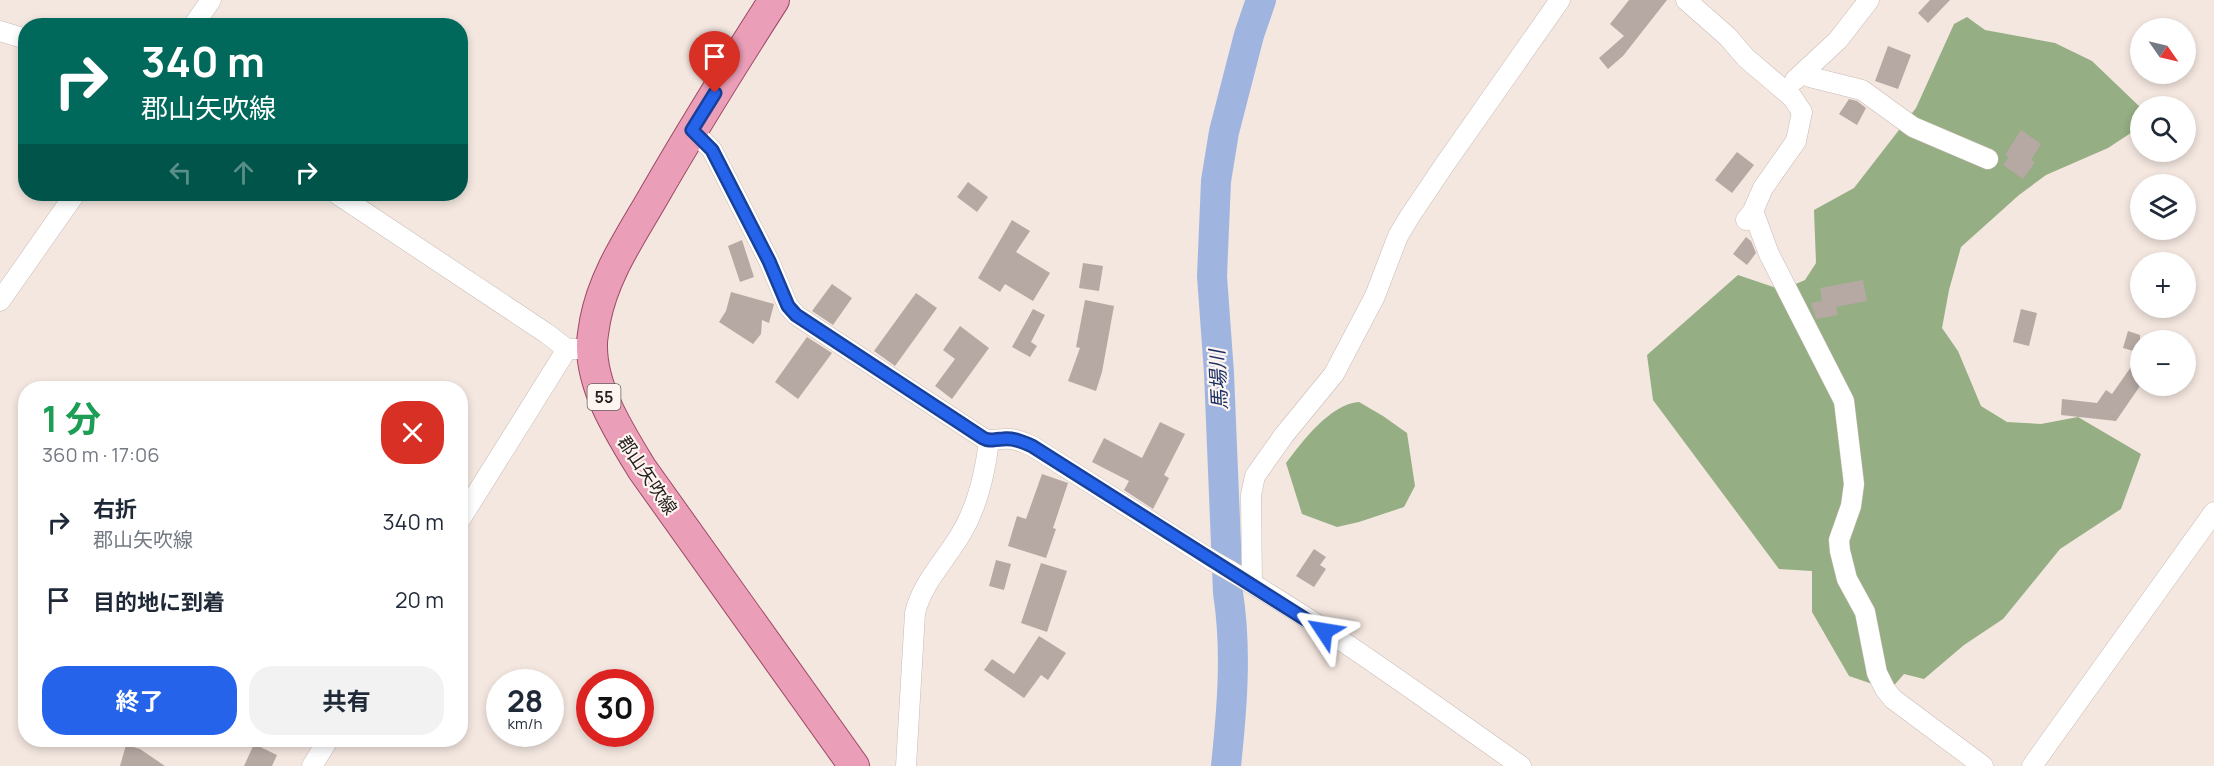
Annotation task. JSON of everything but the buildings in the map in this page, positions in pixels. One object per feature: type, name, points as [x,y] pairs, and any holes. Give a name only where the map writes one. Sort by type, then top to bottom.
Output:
[{"type":"main road","name":"郡山矢吹線","points":[[774,0],[692,130],[610,272],[600,298],[591,343],[580,349],[594,367],[609,411],[642,469],[854,766]]},
{"type":"street","points":[[199,18],[211,0]]},
{"type":"street","points":[[1248,581],[1251,495],[1255,476],[1284,435],[1334,374],[1375,296],[1398,236],[1410,216],[1560,0]]},
{"type":"street","points":[[1686,0],[1728,37],[1746,58],[1792,97],[1802,112],[1796,141],[1763,188],[1749,216],[1844,401],[1854,484],[1851,506],[1839,540],[1847,579],[1865,612],[1877,674],[1885,689],[1893,699],[1983,766]]},
{"type":"street","points":[[1784,90],[1838,40],[1869,0]]},
{"type":"street","points":[[0,31],[18,37]]},
{"type":"street","points":[[1803,73],[1810,77],[1862,90],[1912,127],[1988,159]]},
{"type":"street","points":[[692,130],[712,150],[769,261],[788,306],[796,315],[989,441],[1018,440],[1032,446],[1248,581],[1395,678],[1521,766]]},
{"type":"street","points":[[0,301],[70,201]]},
{"type":"street","points":[[348,201],[546,333],[580,349],[468,509]]},
{"type":"street","points":[[906,766],[917,605],[924,588],[960,536],[965,525],[984,476],[989,441]]},
{"type":"street","points":[[2032,766],[2214,512]]},
{"type":"street","points":[[312,766],[324,747]]},
{"type":"green space","points":[[1967,17],[1985,30],[2055,43],[2092,61],[2130,97],[2130,134],[2108,148],[2046,175],[2019,195],[1961,247],[1949,290],[1942,328],[1958,351],[1981,406],[2007,422],[2041,424],[2078,417],[2141,454],[2121,509],[2060,549],[2003,619],[1964,645],[1924,679],[1904,674],[1890,690],[1849,676],[1812,612],[1812,571],[1779,569],[1653,400],[1647,355],[1738,275],[1782,290],[1805,280],[1816,263],[1814,210],[1854,188],[1916,108],[1954,24]]},
{"type":"green space","points":[[1359,402],[1407,433],[1415,486],[1404,507],[1337,527],[1302,514],[1286,463],[1308,435],[1327,417],[1348,404]]},
{"type":"waterway","name":"馬場川","points":[[1226,766],[1233,658],[1212,276],[1216,181],[1224,132],[1249,35],[1261,0]]},
{"type":"route","points":[[715,93],[692,130],[712,150],[769,261],[788,306],[796,315],[983,438],[989,441],[1018,440],[1032,446],[1139,515],[1244,578],[1324,631]]}]
